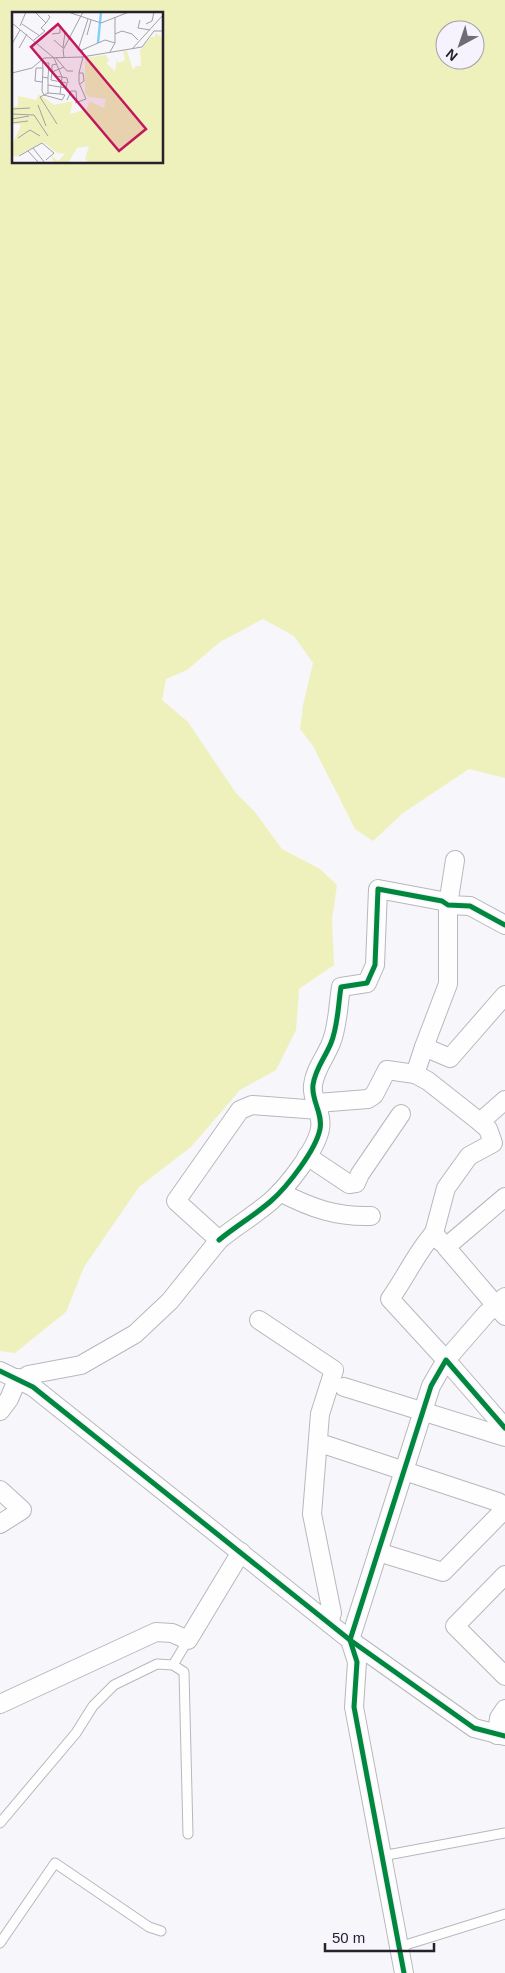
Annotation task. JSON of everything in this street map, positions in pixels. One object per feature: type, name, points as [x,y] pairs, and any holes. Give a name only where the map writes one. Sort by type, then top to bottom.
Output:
[{"type":"street","points":[[414,1074],[448,984],[448,905],[455,860]]},
{"type":"street","points":[[0,1411],[20,1379],[28,1375],[81,1364],[134,1334],[170,1301],[219,1240],[271,1202],[307,1156],[320,1130],[318,1107],[313,1095],[313,1085],[318,1067],[331,1044],[336,1024],[340,987],[367,983],[375,965],[378,890],[436,900],[448,905],[470,906],[505,925]]},
{"type":"street","points":[[424,1047],[450,1058],[505,995]]},
{"type":"street","points":[[219,1240],[176,1201],[240,1110],[252,1105],[318,1107],[368,1099],[374,1095],[387,1070],[414,1074],[436,1086],[488,1129],[493,1143],[470,1156],[446,1188],[434,1233],[419,1250],[414,1264],[390,1299],[505,1428]]},
{"type":"street","points":[[480,1122],[505,1100]]},
{"type":"street","points":[[307,1156],[349,1184],[356,1183],[360,1174],[402,1114]]},
{"type":"street","points":[[280,1192],[314,1207],[346,1217],[371,1216]]},
{"type":"street","points":[[446,1247],[505,1197]]},
{"type":"street","points":[[404,1973],[354,1707],[357,1662],[350,1640],[431,1386],[446,1360],[486,1314],[502,1306],[434,1233]]},
{"type":"street","points":[[259,1320],[334,1370],[320,1414],[312,1514],[332,1613],[329,1623]]},
{"type":"street","points":[[0,1371],[20,1379],[350,1640],[474,1728],[501,1736],[499,1718],[505,1709]]},
{"type":"street","points":[[344,1387],[505,1438]]},
{"type":"street","points":[[326,1445],[498,1502],[505,1508],[443,1572],[378,1552]]},
{"type":"street","points":[[0,1490],[22,1510],[0,1524]]},
{"type":"street","points":[[0,1704],[156,1632],[172,1633],[188,1640],[241,1552]]},
{"type":"street","points":[[505,1575],[455,1626],[505,1676]]},
{"type":"lane","points":[[174,1665],[188,1640]]},
{"type":"lane","points":[[0,1823],[76,1732],[93,1706],[114,1685],[157,1664],[174,1665],[184,1672],[188,1834]]},
{"type":"lane","points":[[382,1856],[505,1833]]},
{"type":"lane","points":[[0,1943],[55,1863],[149,1926],[161,1931]]},
{"type":"lane","points":[[399,1947],[505,1914]]},
{"type":"green space","points":[[0,0],[505,0],[505,778],[469,769],[403,813],[373,841],[355,829],[313,746],[300,729],[303,705],[313,663],[294,636],[263,619],[220,642],[187,670],[166,679],[162,700],[188,722],[236,793],[255,812],[282,849],[320,869],[337,885],[332,920],[334,965],[299,989],[296,1030],[276,1070],[240,1090],[191,1147],[139,1187],[84,1267],[66,1312],[15,1353],[0,1351]]},
{"type":"cycle path","points":[[219,1240],[278,1195],[300,1168],[313,1147],[320,1129],[320,1117],[313,1091],[314,1079],[333,1036],[341,987],[367,983],[375,965],[378,889],[442,901],[448,905],[470,906],[505,925]]},
{"type":"cycle path","points":[[404,1973],[354,1707],[357,1662],[350,1640],[431,1386],[446,1360],[505,1428]]},
{"type":"cycle path","points":[[0,1371],[33,1387],[350,1640],[474,1728],[505,1736]]}]
